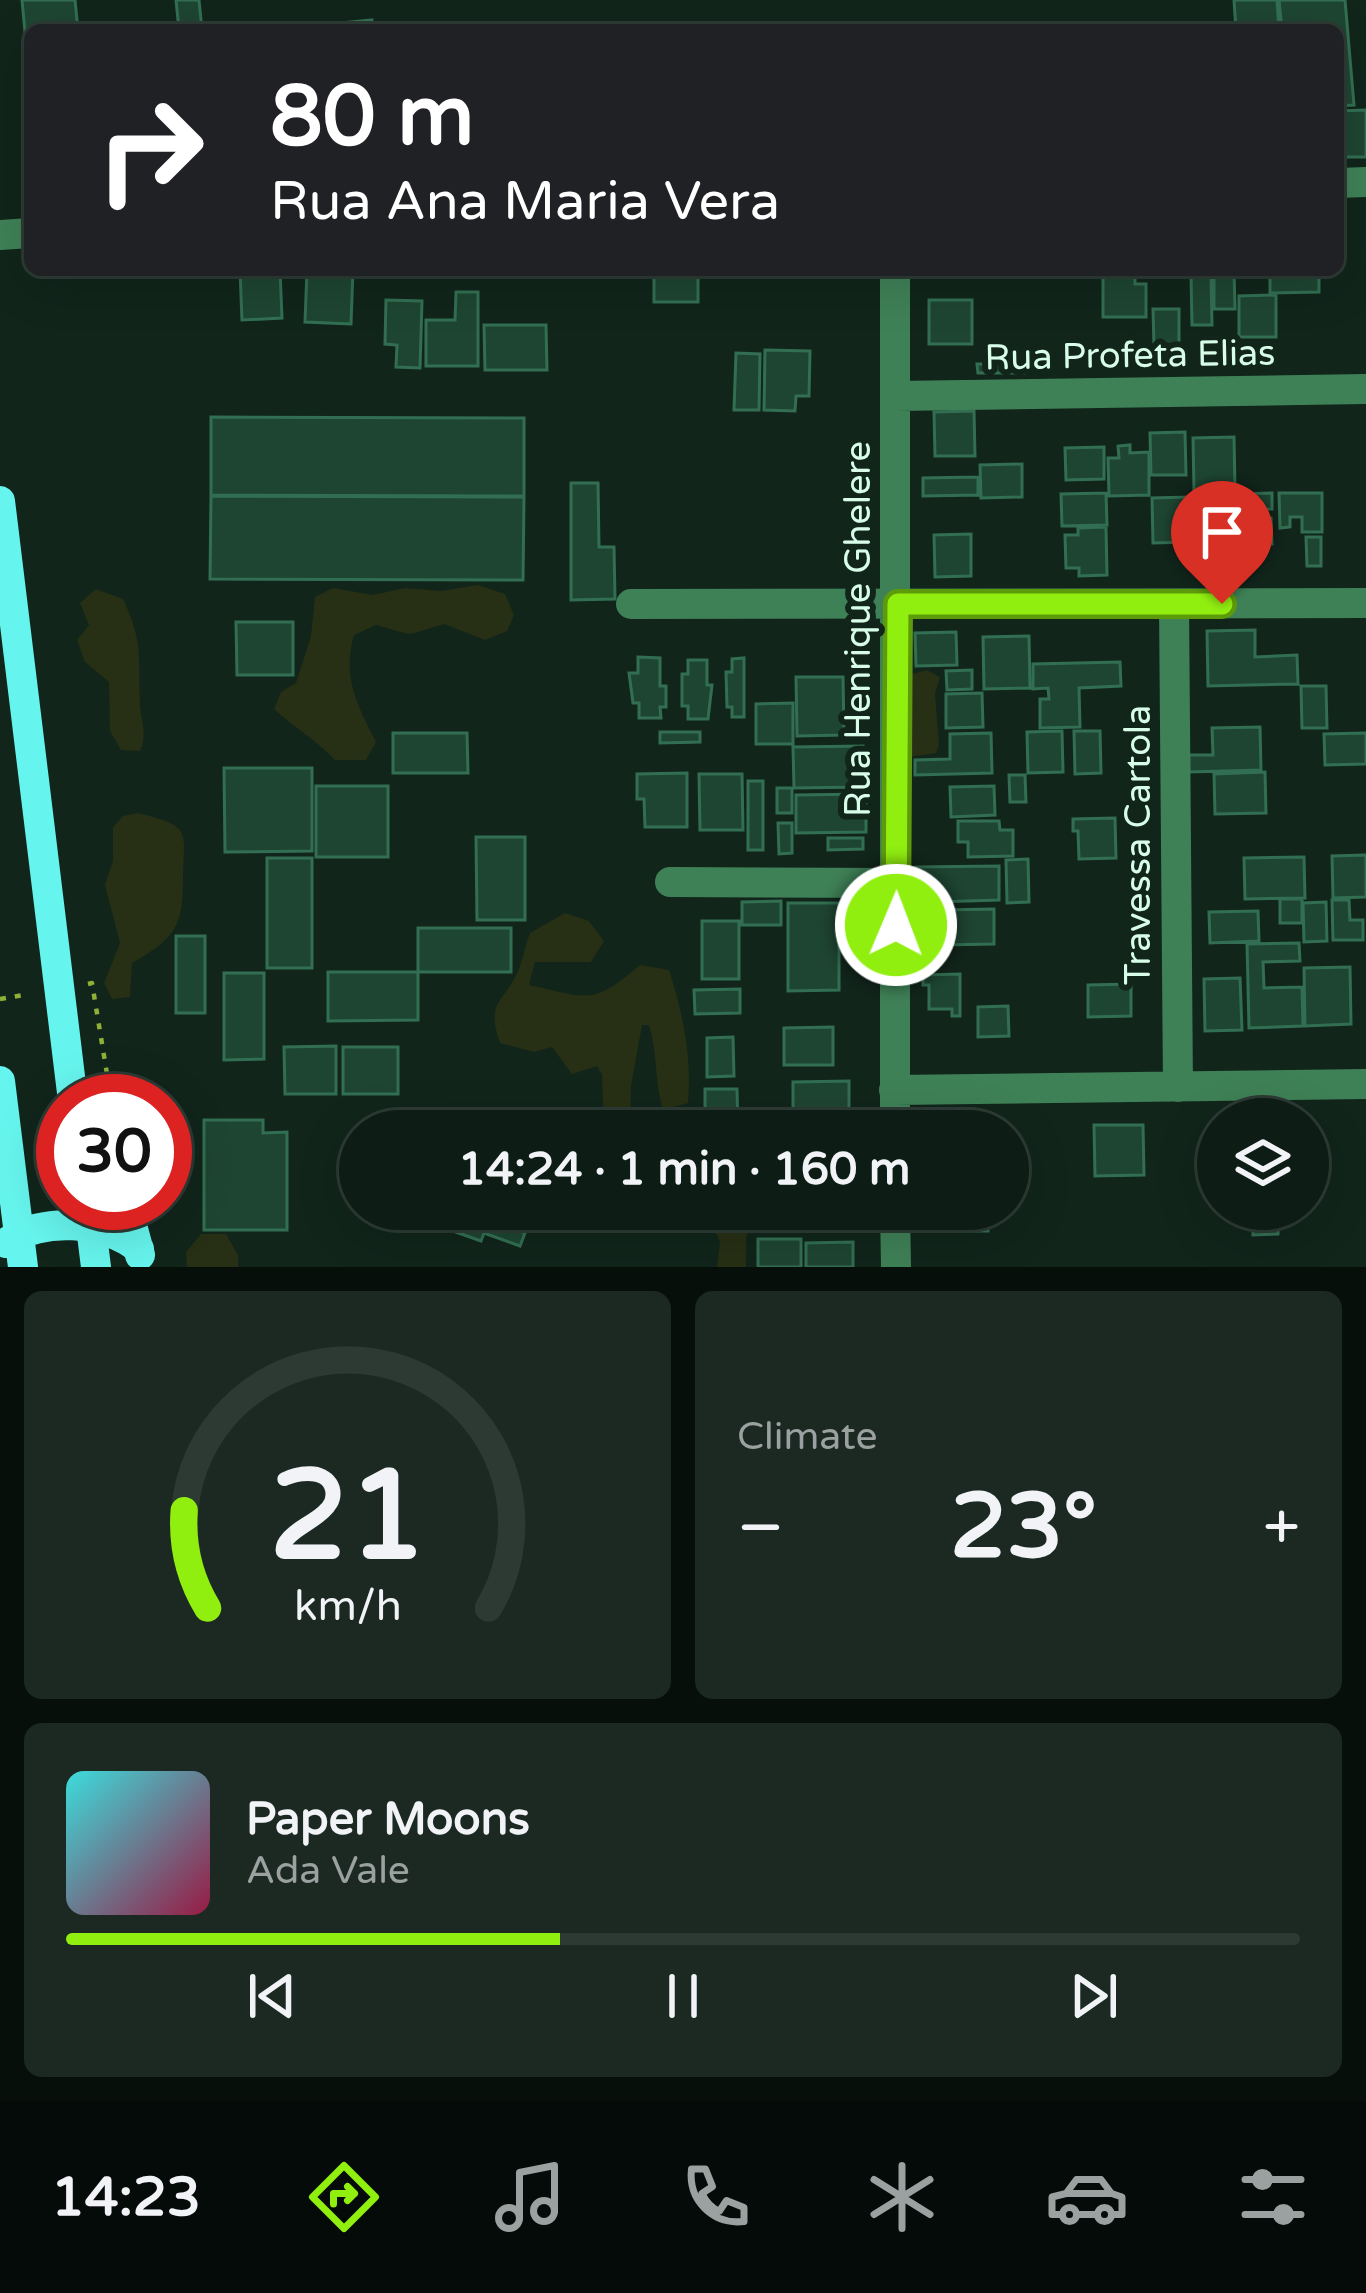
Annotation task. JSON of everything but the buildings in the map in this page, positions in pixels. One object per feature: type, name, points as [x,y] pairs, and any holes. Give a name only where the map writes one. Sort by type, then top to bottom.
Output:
[{"type":"main road","points":[[0,501],[73,1074]]},
{"type":"main road","points":[[0,1081],[9,1240],[23,1267]]},
{"type":"main road","points":[[9,1240],[39,1230]]},
{"type":"main road","points":[[91,1230],[96,1267]]},
{"type":"main road","points":[[114,1230],[141,1258]]},
{"type":"street","name":"Rua Henrique Ghelere","points":[[894,1110],[895,276]]},
{"type":"street","name":"Rua Profeta Elias","points":[[895,396],[1366,389]]},
{"type":"street","points":[[631,604],[1366,603]]},
{"type":"street","name":"Travessa Cartola","points":[[1174,604],[1178,1087]]},
{"type":"street","points":[[670,882],[896,883]]},
{"type":"street","points":[[894,1090],[1366,1084]]},
{"type":"street","points":[[895,1230],[896,1267]]},
{"type":"green space","points":[[478,585],[505,594],[514,615],[507,631],[485,640],[444,624],[410,634],[376,625],[354,635],[351,678],[376,742],[366,760],[335,760],[274,709],[281,692],[296,683],[311,636],[315,597],[333,588],[373,595],[405,588],[441,591]]},
{"type":"green space","points":[[96,589],[123,599],[134,628],[144,733],[140,751],[121,750],[110,731],[109,682],[85,662],[77,640],[89,625],[80,603]]},
{"type":"green space","points":[[927,670],[940,677],[935,694],[939,744],[936,753],[910,757],[904,676]]},
{"type":"green space","points":[[138,813],[169,822],[182,833],[181,910],[167,939],[132,963],[130,997],[112,999],[104,983],[120,943],[105,885],[113,861],[113,827],[123,816]]},
{"type":"green space","points":[[565,913],[589,921],[604,941],[591,962],[535,962],[529,985],[589,995],[611,987],[640,965],[669,970],[687,1052],[688,1103],[663,1110],[649,1025],[642,1025],[630,1110],[603,1110],[602,1075],[597,1066],[572,1074],[552,1047],[534,1052],[500,1043],[495,1010],[518,971],[530,933]]},
{"type":"green space","points":[[715,1230],[748,1230],[746,1267],[717,1267],[720,1242]]},
{"type":"green space","points":[[201,1234],[226,1234],[238,1255],[238,1267],[187,1267],[186,1252]]},
{"type":"route","points":[[896,925],[898,604],[1222,604]]}]
